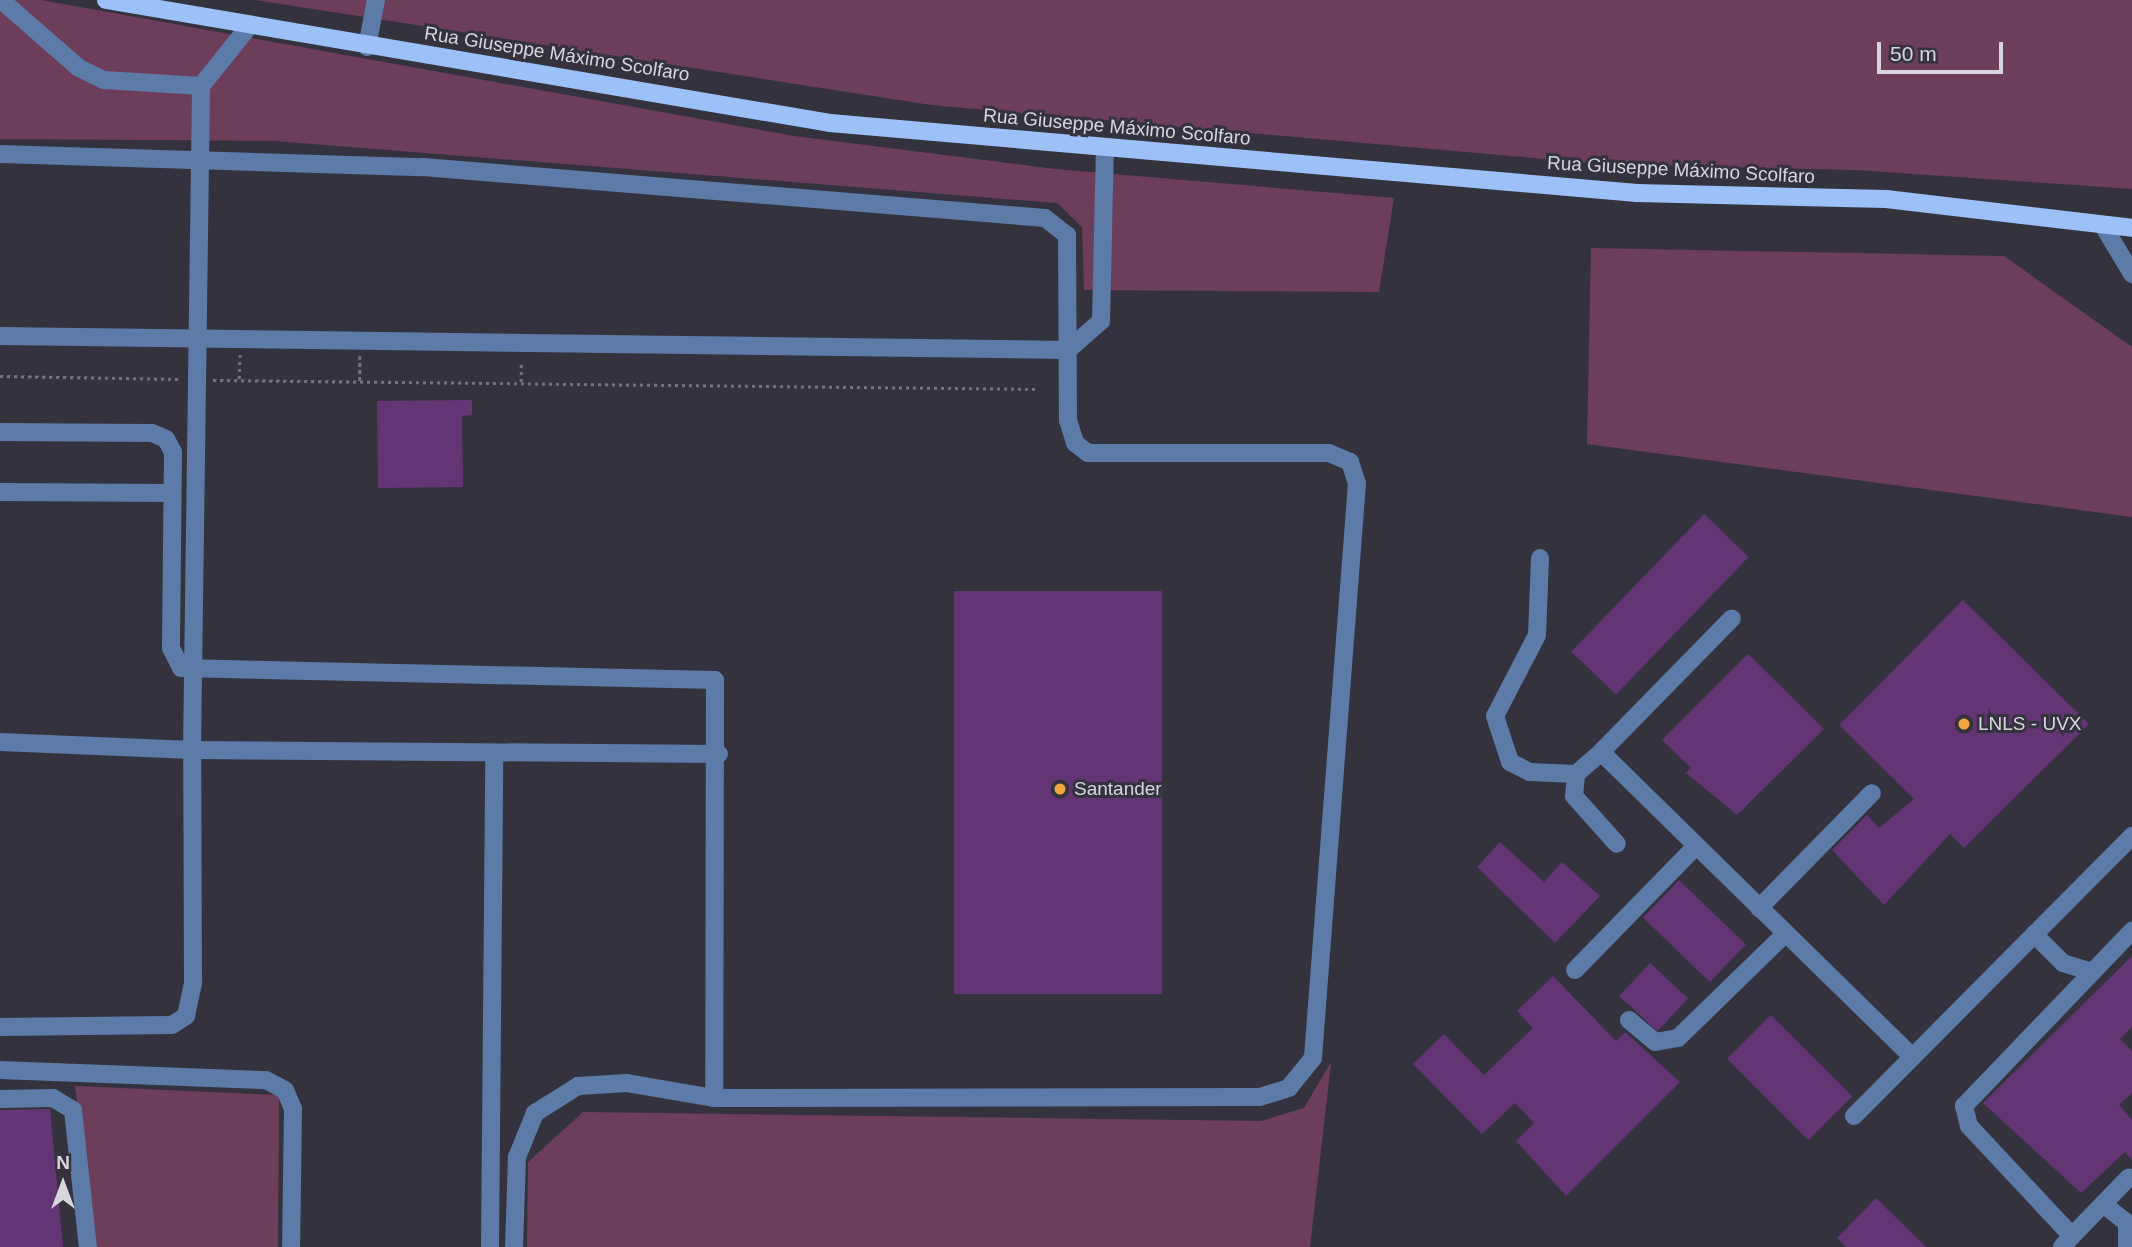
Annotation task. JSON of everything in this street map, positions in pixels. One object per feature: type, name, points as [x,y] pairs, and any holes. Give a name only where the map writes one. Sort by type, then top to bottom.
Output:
[{"type":"main road","name":"Rua Giuseppe Máximo Scolfaro","points":[[106,0],[368,47],[830,123],[1105,149],[1637,192],[1886,199],[2104,227],[2132,228]]},
{"type":"street","points":[[1,0],[79,68],[104,80],[201,86]]},
{"type":"street","points":[[368,47],[376,0]]},
{"type":"street","points":[[0,1027],[172,1025],[186,1016],[193,982],[192,750],[204,158],[201,86],[250,25]]},
{"type":"street","points":[[0,336],[240,337],[1068,350],[1101,321],[1105,149]]},
{"type":"street","points":[[0,154],[204,158],[573,177],[1045,218],[1068,236],[1068,420],[1075,443],[1088,453],[1329,453],[1350,462],[1357,483],[1313,1058],[1289,1088],[1259,1097],[714,1098],[627,1083],[578,1086],[535,1113],[517,1157],[514,1247]]},
{"type":"street","points":[[2104,227],[2132,274]]},
{"type":"street","points":[[0,432],[152,433],[166,439],[173,452],[171,648],[173,660],[194,671],[707,677],[719,689],[714,1098]]},
{"type":"street","points":[[0,492],[172,493]]},
{"type":"street","points":[[1540,558],[1536,635],[1495,716],[1499,743],[1510,762],[1530,772],[1576,774]]},
{"type":"street","points":[[1617,844],[1574,796],[1576,774],[1601,752],[1732,618]]},
{"type":"street","points":[[0,743],[192,750],[719,754]]},
{"type":"street","points":[[1601,752],[1912,1057]]},
{"type":"street","points":[[490,1247],[494,753]]},
{"type":"street","points":[[1759,908],[1872,793]]},
{"type":"street","points":[[1854,1116],[2132,836]]},
{"type":"street","points":[[1575,970],[1696,846]]},
{"type":"street","points":[[2129,1177],[2068,1241],[1969,1126],[1964,1106],[2132,931]]},
{"type":"street","points":[[1629,1020],[1655,1042],[1678,1038],[1785,934]]},
{"type":"street","points":[[2034,934],[2063,963],[2092,972]]},
{"type":"street","points":[[0,1070],[266,1080],[285,1090],[293,1109],[292,1247]]},
{"type":"street","points":[[0,1099],[53,1098],[73,1110],[88,1247]]},
{"type":"street","points":[[2103,1204],[2127,1223],[2127,1246]]},
{"type":"path","points":[[239,380],[240,337]]},
{"type":"path","points":[[360,339],[360,382]]},
{"type":"path","points":[[521,343],[521,383]]},
{"type":"path","points":[[0,376],[1035,389]]},
{"type":"shaded area","points":[[0,0],[41,0],[794,136],[1055,169],[1394,198],[1379,292],[1084,290],[1082,227],[1057,203],[275,141],[0,139]]},
{"type":"shaded area","points":[[255,0],[2132,0],[2132,189],[1856,170],[1602,164],[931,105]]},
{"type":"shaded area","points":[[1591,248],[2004,256],[2132,347],[2132,517],[1587,444]]},
{"type":"shaded area","points":[[1331,1062],[1310,1247],[527,1247],[528,1162],[583,1112],[1261,1121],[1304,1108]]},
{"type":"shaded area","points":[[75,1086],[279,1095],[278,1247],[95,1247]]},
{"type":"building","points":[[472,400],[472,415],[462,416],[463,487],[378,488],[377,401]]},
{"type":"building","points":[[1704,514],[1749,557],[1616,694],[1571,651]]},
{"type":"building","name":"Santander","points":[[954,591],[1162,591],[1162,994],[954,994]]},
{"type":"building","name":"LNLS - UVX","points":[[1963,600],[2089,724],[1964,848],[1950,834],[1884,905],[1832,850],[1867,815],[1879,828],[1914,799],[1839,725]]},
{"type":"building","points":[[1748,654],[1824,729],[1737,815],[1686,773],[1691,768],[1662,740]]},
{"type":"building","points":[[1500,842],[1544,882],[1562,862],[1600,896],[1555,943],[1477,867]]},
{"type":"building","points":[[1679,880],[1746,945],[1710,982],[1643,917]]},
{"type":"building","points":[[2132,956],[2132,1027],[2120,1039],[2132,1051],[2132,1093],[2119,1105],[2132,1120],[2132,1160],[2125,1152],[2081,1193],[1983,1103]]},
{"type":"building","points":[[1650,963],[1688,998],[1657,1031],[1619,996]]},
{"type":"building","points":[[1553,976],[1616,1041],[1625,1032],[1680,1082],[1566,1196],[1516,1141],[1534,1123],[1515,1103],[1482,1134],[1413,1064],[1444,1034],[1484,1075],[1533,1028],[1517,1011]]},
{"type":"building","points":[[1771,1015],[1852,1096],[1808,1140],[1727,1059]]},
{"type":"building","points":[[50,1109],[63,1247],[0,1247],[0,1110]]},
{"type":"building","points":[[1876,1198],[1926,1247],[1846,1247],[1837,1238]]},
{"type":"place","name":"LNLS - UVX","points":[[1964,724]]},
{"type":"place","name":"Santander","points":[[1060,789]]}]
